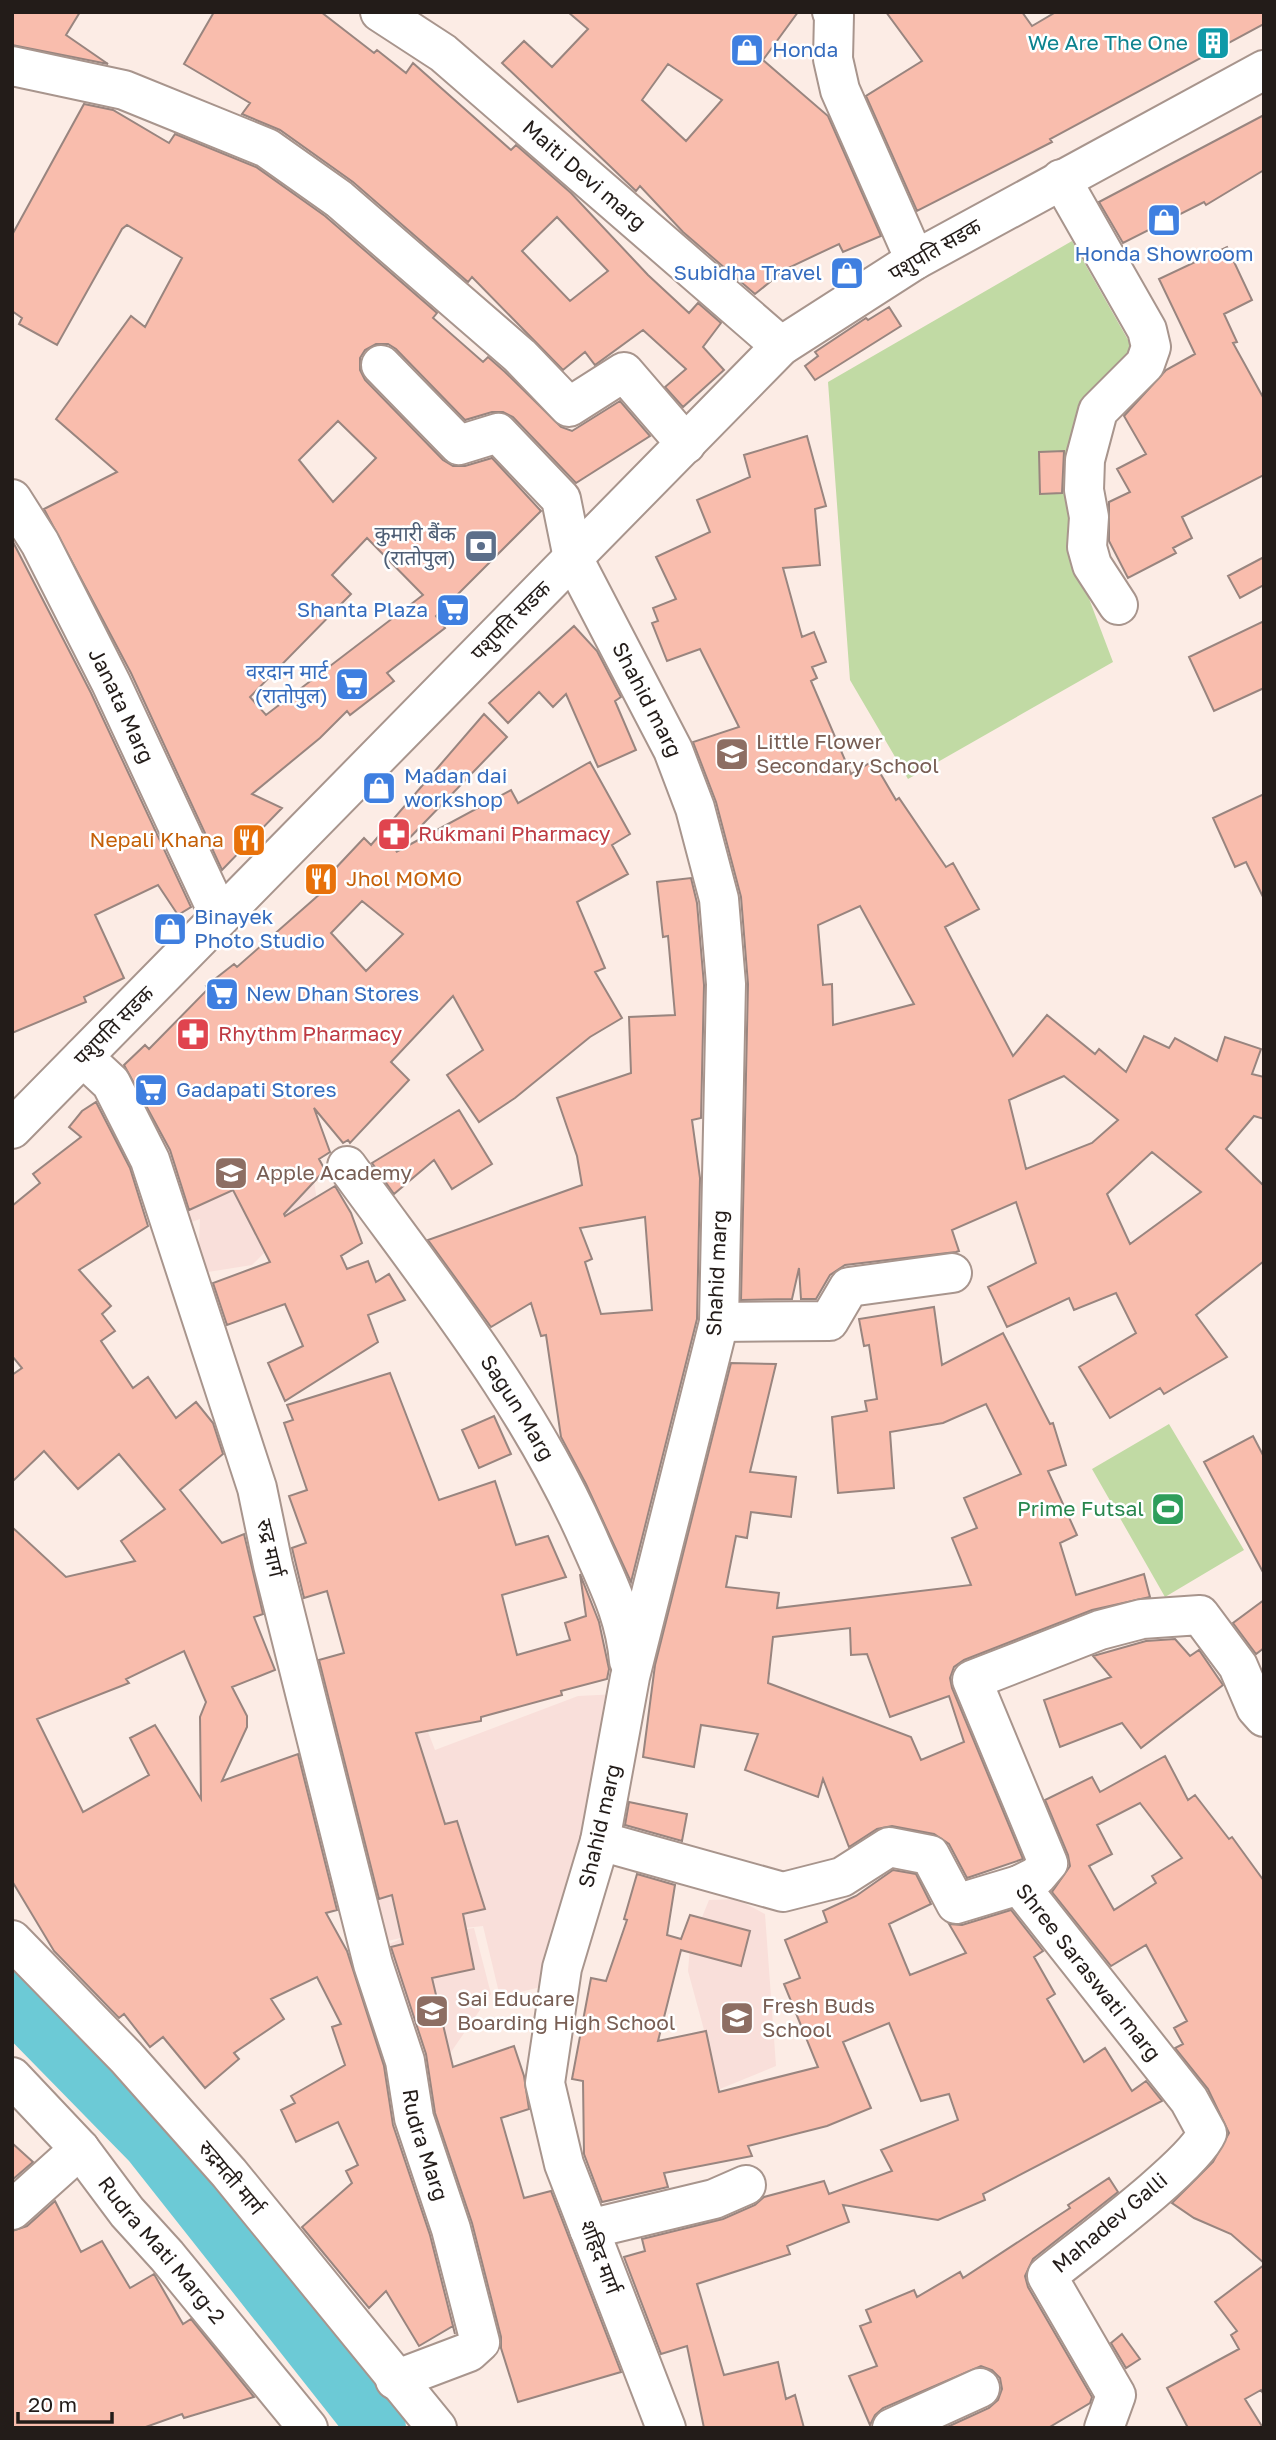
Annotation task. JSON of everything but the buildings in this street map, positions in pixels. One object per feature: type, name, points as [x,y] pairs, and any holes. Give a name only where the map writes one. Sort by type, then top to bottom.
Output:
[{"type":"street","name":"Maiti Devi marg","points":[[380,12],[443,53],[782,346]]},
{"type":"street","points":[[832,12],[833,59],[840,90],[915,260]]},
{"type":"street","points":[[12,66],[124,90],[267,148],[349,208],[520,356],[569,407],[624,372],[686,444]]},
{"type":"street","name":"पशुपति सडक","points":[[12,1129],[782,346],[915,260],[1264,69]]},
{"type":"street","points":[[1061,179],[1142,320],[1151,347],[1145,364],[1098,411],[1085,460],[1084,490],[1089,517],[1087,547],[1092,565],[1118,605]]},
{"type":"street","name":"Shahid marg","points":[[381,365],[459,445],[498,433],[561,499],[573,558],[673,750],[695,808],[719,899],[726,984],[719,1322],[631,1677],[600,1841],[562,1968],[545,2083]]},
{"type":"street","name":"Janata Marg","points":[[12,499],[40,543],[111,683],[220,917]]},
{"type":"street","name":"रुद्र मार्ग","points":[[83,1057],[111,1083],[150,1160],[214,1353],[257,1488],[273,1565],[373,1964],[405,2061]]},
{"type":"street","name":"Sagun Marg","points":[[347,1166],[514,1397],[544,1449],[583,1525],[625,1626],[631,1677]]},
{"type":"street","points":[[719,1322],[829,1321],[849,1287],[952,1273]]},
{"type":"street","points":[[1019,1885],[1037,1876],[1048,1863],[972,1681],[1100,1630],[1142,1619],[1199,1615],[1238,1666],[1255,1708],[1264,1717]]},
{"type":"street","name":"Shree Saraswati marg","points":[[600,1841],[783,1892],[842,1877],[889,1847],[930,1855],[957,1904],[1019,1885],[1189,2100]]},
{"type":"street","name":"रुद्रमती मार्ग","points":[[12,1940],[126,2057],[229,2173],[395,2380],[437,2428]]},
{"type":"street","name":"Rudra Marg","points":[[395,2380],[469,2352],[480,2342],[451,2229],[414,2118],[405,2061]]},
{"type":"street","name":"Rudra Mati Marg-2","points":[[12,2077],[80,2150],[127,2212],[167,2256],[308,2428]]},
{"type":"street","name":"शहिद मार्ग","points":[[545,2083],[564,2164],[666,2428]]},
{"type":"street","name":"Mahadev Galli","points":[[1104,2428],[1116,2395],[1047,2276],[1168,2177],[1202,2144],[1207,2133],[1189,2100]]},
{"type":"street","points":[[12,2210],[80,2150]]},
{"type":"street","points":[[589,2229],[715,2199],[746,2185]]},
{"type":"street","points":[[892,2428],[980,2388]]},
{"type":"shaded area","name":"Apple Academy","points":[[194,1098],[314,1181],[317,1201],[252,1265],[208,1272],[198,1265],[200,1219],[186,1224],[145,1125]]},
{"type":"shaded area","points":[[411,1688],[435,1750],[578,1696],[618,1694],[545,1986],[500,1997],[483,1926],[426,1932],[424,1936],[474,1928],[491,1994],[440,2068],[410,2074],[380,1948],[405,1937],[366,1946],[307,1721]]},
{"type":"shaded area","name":"Fresh Buds School","points":[[737,1899],[765,1914],[776,2066],[720,2089],[688,1971],[690,1947],[709,1900]]},
{"type":"green space","points":[[1072,241],[1140,361],[1068,509],[1088,596],[1113,662],[908,779],[850,680],[828,382]]},
{"type":"green space","name":"Prime Futsal","points":[[1169,1424],[1244,1550],[1165,1597],[1092,1469]]},
{"type":"waterway","points":[[12,2000],[151,2142],[377,2428]]},
{"type":"place","name":"We Are The One","points":[[1213,43]]},
{"type":"place","name":"Honda","points":[[747,50]]},
{"type":"place","name":"Honda Showroom","points":[[1164,220]]},
{"type":"place","name":"Subidha Travel","points":[[847,273]]},
{"type":"place","name":"कुमारी बैंक (रातोपुल)","points":[[481,546]]},
{"type":"place","name":"Shanta Plaza","points":[[453,610]]},
{"type":"place","name":"वरदान मार्ट (रातोपुल)","points":[[352,684]]},
{"type":"place","name":"Little Flower Secondary School","points":[[732,754]]},
{"type":"place","name":"Madan dai workshop","points":[[379,788]]},
{"type":"place","name":"Rukmani Pharmacy","points":[[394,834]]},
{"type":"place","name":"Nepali Khana","points":[[249,840]]},
{"type":"place","name":"Jhol MOMO","points":[[321,879]]},
{"type":"place","name":"Binayek Photo Studio","points":[[170,929]]},
{"type":"place","name":"New Dhan Stores","points":[[222,994]]},
{"type":"place","name":"Rhythm Pharmacy","points":[[193,1034]]},
{"type":"place","name":"Gadapati Stores","points":[[151,1090]]},
{"type":"place","name":"Apple Academy","points":[[231,1173]]},
{"type":"place","name":"Prime Futsal","points":[[1168,1509]]},
{"type":"place","name":"Sai Educare Boarding High School","points":[[432,2011]]},
{"type":"place","name":"Fresh Buds School","points":[[737,2018]]}]
